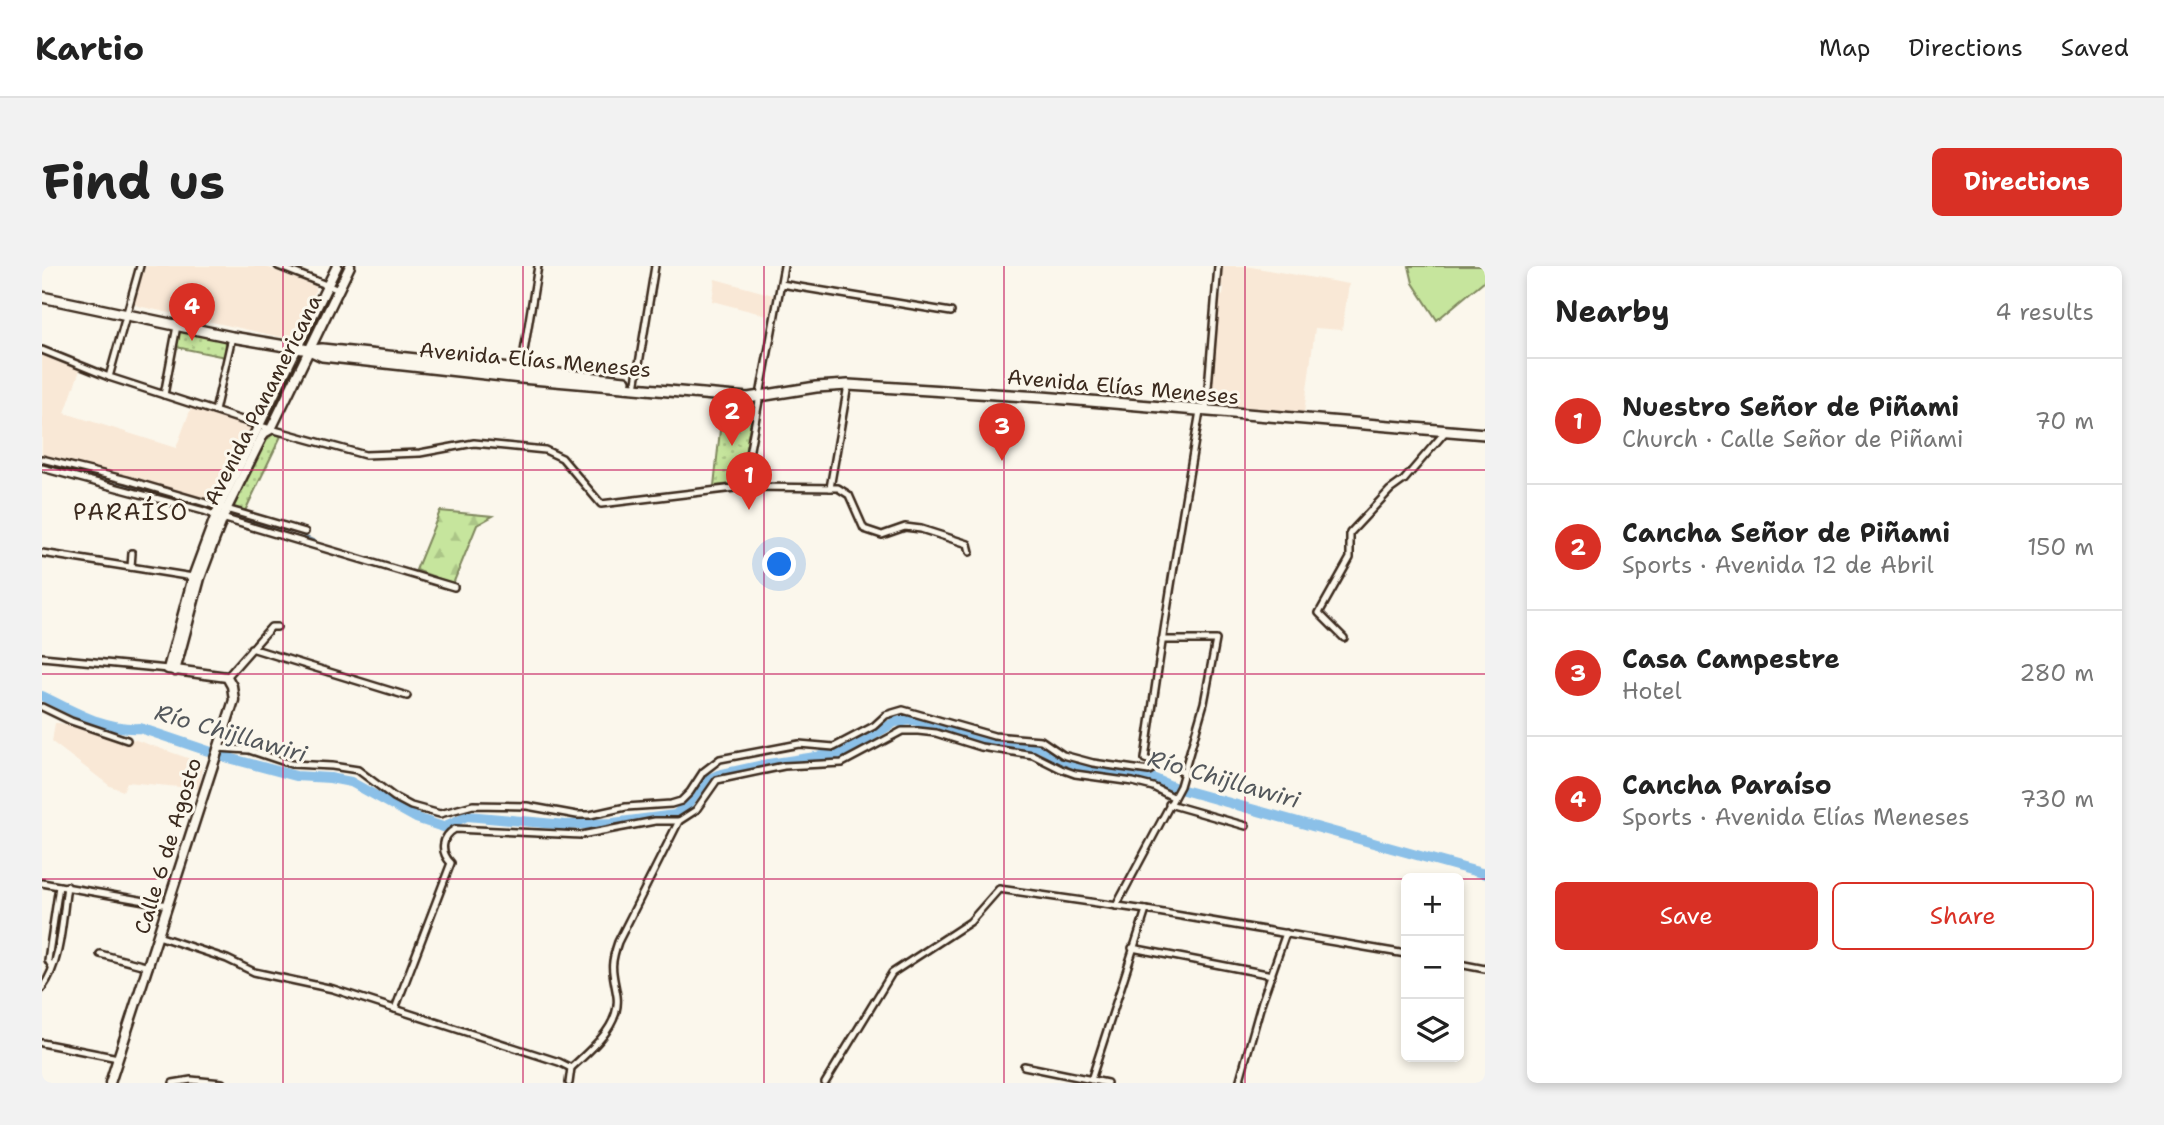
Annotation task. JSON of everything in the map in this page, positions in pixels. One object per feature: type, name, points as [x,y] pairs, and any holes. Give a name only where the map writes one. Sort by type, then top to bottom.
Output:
[{"type":"main road","name":"Avenida Panamericana","points":[[172,670],[196,578],[221,513],[334,266]]},
{"type":"main road","name":"Avenida Panamericana","points":[[221,513],[264,433],[271,429],[350,266]]},
{"type":"main road","name":"Avenida Elías Meneses","points":[[42,297],[309,351],[323,349],[521,374],[635,385],[750,392],[759,396],[849,385],[1042,397],[1485,434]]},
{"type":"main road","points":[[172,670],[227,677]]},
{"type":"main road","name":"Calle 6 de Agosto","points":[[110,1083],[234,700],[232,686],[227,677]]},
{"type":"street","points":[[108,377],[140,266]]},
{"type":"street","points":[[278,266],[339,290]]},
{"type":"street","points":[[521,374],[538,266]]},
{"type":"street","points":[[635,385],[656,266]]},
{"type":"street","points":[[743,487],[784,266]]},
{"type":"street","points":[[1183,771],[1145,759],[1162,640],[1203,412],[1218,266]]},
{"type":"street","points":[[781,284],[951,312]]},
{"type":"street","points":[[164,395],[177,326]]},
{"type":"street","points":[[215,411],[232,337]]},
{"type":"street","points":[[42,350],[108,377],[260,426],[365,455],[420,453],[474,443],[545,450],[562,458],[601,504],[743,487],[838,488],[849,495],[864,529],[882,535],[905,527],[921,529],[968,544],[970,552]]},
{"type":"street","points":[[830,488],[849,385]]},
{"type":"street","points":[[1344,638],[1319,613],[1350,558],[1350,533],[1390,490],[1404,480],[1446,431]]},
{"type":"street","points":[[42,460],[88,470],[454,587]]},
{"type":"street","points":[[42,468],[305,532]]},
{"type":"street","points":[[42,553],[196,578]]},
{"type":"street","points":[[131,567],[132,553]]},
{"type":"street","points":[[227,677],[271,627],[277,627]]},
{"type":"street","points":[[1116,906],[1180,786],[1204,703],[1216,640],[1162,640]]},
{"type":"street","points":[[251,648],[407,696]]},
{"type":"street","points":[[42,657],[172,670]]},
{"type":"street","points":[[42,707],[71,721],[128,740]]},
{"type":"street","points":[[216,752],[249,750],[291,764],[358,770],[394,797],[411,806],[440,814],[473,805],[527,806],[590,815],[626,807],[671,804],[681,801],[703,772],[720,759],[799,744],[834,747],[874,726],[886,716],[903,710],[993,736],[1041,740],[1063,755],[1093,763],[1149,771],[1160,764]]},
{"type":"street","points":[[569,1083],[571,1068],[602,1039],[613,1016],[617,999],[611,976],[612,959],[618,942],[679,821],[695,810],[717,780],[784,766],[842,763],[902,731],[918,730],[981,747],[1033,755],[1076,774],[1133,782],[1174,795]]},
{"type":"street","points":[[1169,804],[1246,826]]},
{"type":"street","points":[[395,1009],[451,863],[443,850],[448,833],[455,829],[582,835],[655,821],[679,821]]},
{"type":"street","points":[[42,883],[167,905]]},
{"type":"street","points":[[52,967],[48,960],[59,886]]},
{"type":"street","points":[[42,988],[55,961],[67,886]]},
{"type":"street","points":[[825,1083],[892,974],[970,922],[999,888],[1401,953]]},
{"type":"street","points":[[1091,1080],[1146,910]]},
{"type":"street","points":[[1239,1083],[1262,1001],[1286,933]]},
{"type":"street","points":[[158,936],[228,959],[254,972],[333,989],[571,1068]]},
{"type":"street","points":[[1132,948],[1272,975]]},
{"type":"street","points":[[100,954],[149,967]]},
{"type":"street","points":[[42,965],[52,967]]},
{"type":"street","points":[[1464,965],[1485,969]]},
{"type":"street","points":[[42,1043],[118,1058]]},
{"type":"street","points":[[1024,1066],[1107,1083]]},
{"type":"street","points":[[173,1083],[191,1080],[222,1083]]},
{"type":"shaded area","points":[[145,266],[264,266],[315,286],[316,290],[290,339],[138,306],[134,303]]},
{"type":"shaded area","points":[[1222,266],[1245,266],[1349,284],[1342,330],[1315,328],[1304,413],[1210,405],[1218,299],[1223,295],[1224,288],[1220,283]]},
{"type":"shaded area","points":[[715,279],[773,295],[769,316],[712,301]]},
{"type":"shaded area","points":[[42,355],[80,370],[65,413],[176,448],[191,408],[254,428],[217,503],[42,456]]},
{"type":"shaded area","points":[[55,723],[129,743],[133,739],[202,763],[200,789],[127,782],[123,791],[110,786],[52,742]]},
{"type":"green space","points":[[1409,266],[1485,266],[1485,280],[1437,320],[1413,283]]},
{"type":"green space","points":[[180,331],[226,341],[225,357],[176,347]]},
{"type":"green space","points":[[723,402],[754,405],[740,483],[714,486]]},
{"type":"green space","points":[[271,433],[281,436],[245,511],[232,508],[266,436]]},
{"type":"green space","points":[[440,511],[493,516],[477,525],[453,584],[416,570]]},
{"type":"waterway","points":[[42,464],[115,481],[213,510]]},
{"type":"waterway","points":[[230,516],[299,534],[315,541]]},
{"type":"waterway","name":"Río Chijllawiri","points":[[42,696],[101,723],[140,728],[229,758],[296,776],[351,782],[416,818],[443,827],[467,816],[566,825],[613,823],[675,815],[686,806],[705,781],[718,775],[768,764],[843,753],[895,722],[912,720],[947,728],[980,741],[1040,747],[1072,766],[1148,776],[1176,788],[1485,874]]},
{"type":"place","name":"Cancha Paraíso","points":[[192,341]]},
{"type":"place","name":"Cancha Señor de Piñami","points":[[732,446]]},
{"type":"place","name":"Casa Campestre","points":[[1002,461]]},
{"type":"place","name":"Nuestro Señor de Piñami","points":[[749,510]]},
{"type":"district","name":"PARAÍSO","points":[[131,512]]}]
